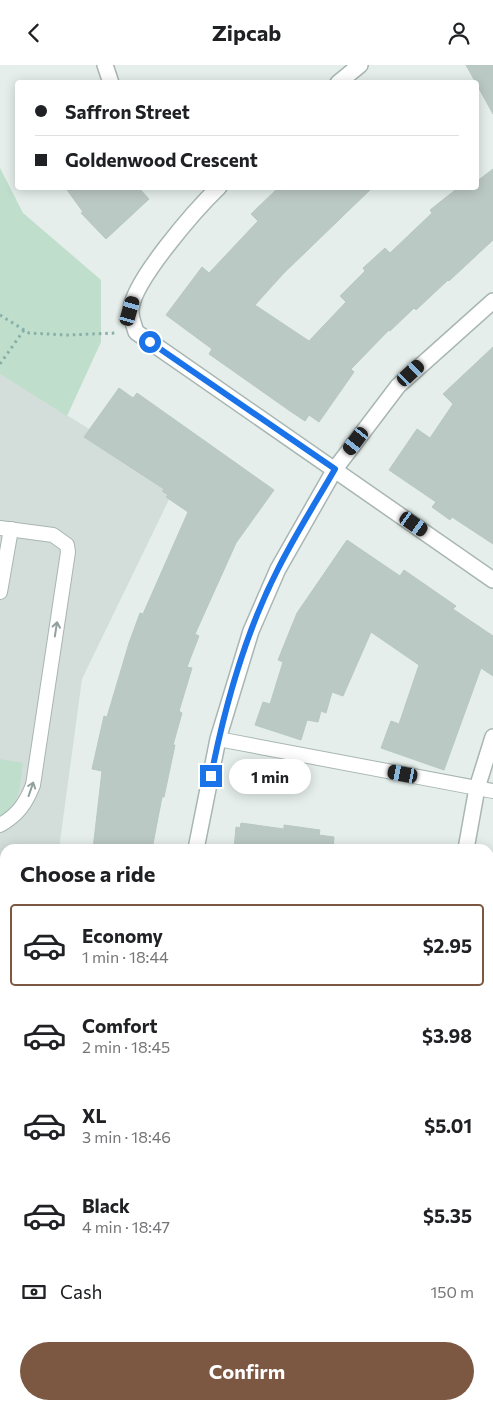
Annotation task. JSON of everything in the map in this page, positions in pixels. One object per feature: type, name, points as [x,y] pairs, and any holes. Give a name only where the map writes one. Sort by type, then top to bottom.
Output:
[{"type":"street","points":[[104,65],[110,80]]},
{"type":"street","points":[[342,80],[360,65]]},
{"type":"street","points":[[212,190],[136,290],[130,311],[136,332],[493,580]]},
{"type":"street","points":[[197,844],[218,739],[250,631],[278,569],[335,469],[398,386],[493,301]]},
{"type":"street","points":[[467,844],[477,788],[493,737]]},
{"type":"lane","points":[[0,592],[6,528],[53,535],[67,545],[68,552],[33,785],[26,801],[13,818],[0,825]]},
{"type":"lane","points":[[218,739],[493,791]]},
{"type":"path","points":[[0,315],[29,333],[66,335],[136,332]]},
{"type":"path","points":[[0,364],[24,330]]},
{"type":"shaded area","points":[[0,374],[177,483],[82,679],[60,844],[0,844]]},
{"type":"green space","points":[[0,168],[23,213],[101,280],[101,342],[67,416],[0,374]]},
{"type":"green space","points":[[0,759],[23,763],[16,801],[7,813],[0,817]]},
{"type":"building","points":[[466,65],[493,65],[493,114],[479,88],[479,80],[474,80]]},
{"type":"building","points":[[493,169],[493,240],[416,310],[414,308],[389,330],[351,369],[354,372],[319,422],[309,415],[305,421],[290,411],[209,354],[212,349],[166,315],[202,267],[209,273],[258,221],[251,214],[276,190],[370,190],[283,274],[255,305],[309,341],[346,302],[340,296],[365,271],[363,268],[385,248],[390,253],[432,213],[430,210],[455,190],[479,190],[479,180]]},
{"type":"building","points":[[67,190],[141,190],[149,199],[106,239],[81,213],[83,212]]},
{"type":"building","points":[[493,347],[493,544],[452,517],[450,520],[432,507],[436,502],[389,470],[417,429],[430,438],[453,404],[443,394]]},
{"type":"building","points":[[119,388],[133,398],[137,393],[274,490],[236,543],[195,634],[199,636],[187,667],[192,668],[179,711],[182,713],[173,745],[175,745],[153,844],[94,844],[102,771],[92,769],[104,716],[107,717],[140,613],[143,614],[188,512],[166,497],[168,495],[162,491],[164,489],[84,437]]},
{"type":"building","points":[[347,540],[400,576],[404,570],[456,606],[453,609],[493,636],[493,676],[481,668],[444,770],[381,748],[391,721],[399,724],[419,665],[371,632],[343,696],[332,692],[326,713],[321,711],[318,722],[307,720],[301,740],[255,725],[263,702],[270,704],[283,662],[278,660],[297,613]]},
{"type":"building","points":[[241,823],[284,829],[284,825],[320,830],[319,835],[334,837],[333,844],[234,844],[236,827],[240,828]]},
{"type":"route","points":[[150,342],[163,353],[335,469],[278,569],[250,631],[218,739],[211,776]]}]
